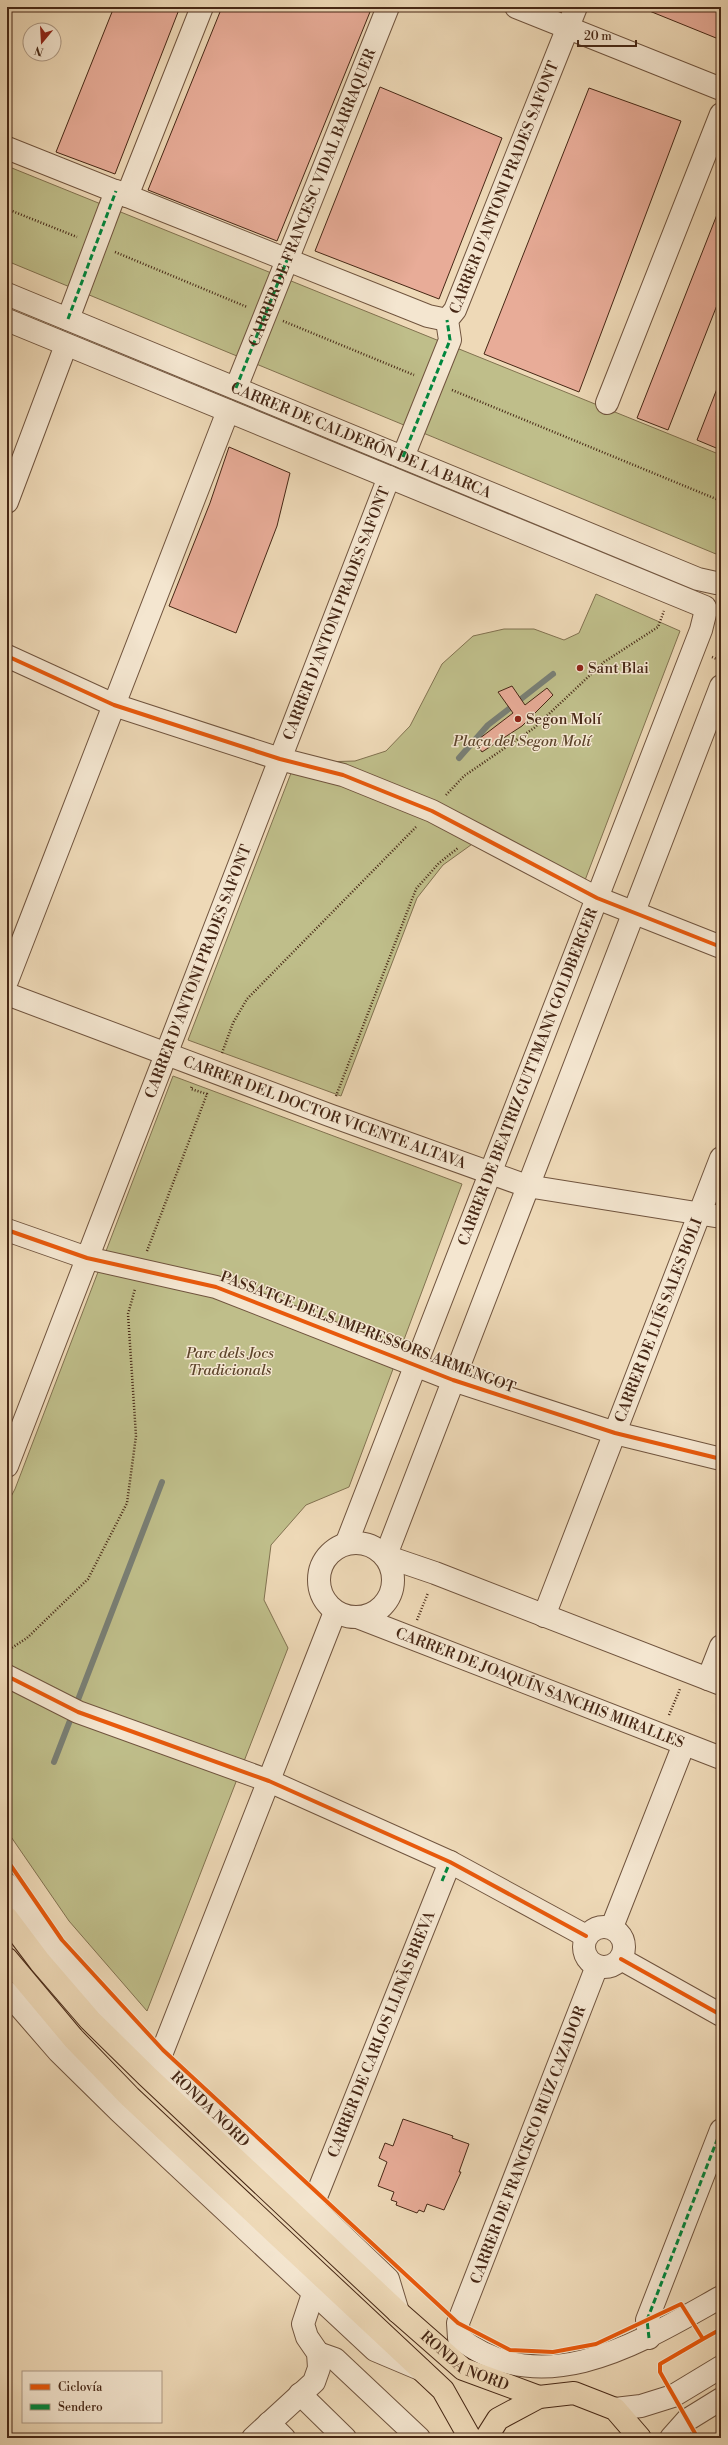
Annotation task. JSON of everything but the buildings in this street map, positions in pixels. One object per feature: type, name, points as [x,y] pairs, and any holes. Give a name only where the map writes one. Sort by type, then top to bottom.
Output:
[{"type":"main road","name":"RONDA NORD","points":[[7,1918],[40,1962],[90,2020],[146,2076],[398,2312],[463,2369],[539,2397]]},
{"type":"main road","name":"RONDA NORD","points":[[7,1959],[73,2038],[130,2097],[443,2390],[470,2438]]},
{"type":"main road","points":[[486,2438],[498,2419],[539,2397],[574,2393],[615,2409],[640,2438]]},
{"type":"street","points":[[68,319],[96,244],[121,193],[202,7]]},
{"type":"street","name":"CARRER DE FRANCESC VIDAL BARRAQUER","points":[[236,388],[388,7]]},
{"type":"street","points":[[516,7],[721,89]]},
{"type":"street","name":"CARRER D'ANTONI PRADES SAFONT","points":[[402,457],[450,340],[446,320],[455,310],[576,7]]},
{"type":"street","points":[[607,403],[721,114]]},
{"type":"street","points":[[7,148],[428,316],[446,320]]},
{"type":"street","name":"CARRER DE CALDERÓN DE LA BARCA","points":[[7,294],[698,579],[719,582]]},
{"type":"street","name":"CARRER DE CALDERÓN DE LA BARCA","points":[[7,320],[389,477],[710,613]]},
{"type":"street","points":[[7,502],[66,345]]},
{"type":"street","points":[[7,981],[228,411]]},
{"type":"street","name":"CARRER D'ANTONI PRADES SAFONT","points":[[7,1466],[389,477]]},
{"type":"street","name":"CARRER DE BEATRIZ GUTTMANN GOLDBERGER","points":[[348,1542],[701,630],[710,613],[706,593],[719,582]]},
{"type":"street","points":[[7,656],[114,705],[280,759],[343,775],[432,811],[597,898],[721,947]]},
{"type":"street","points":[[721,686],[453,1380],[387,1556],[395,1583],[384,1607],[360,1618],[347,1617],[336,1612],[321,1595],[319,1573],[328,1554],[348,1542],[369,1543],[387,1556],[715,1682],[721,1646]]},
{"type":"street","name":"CARRER DEL DOCTOR VICENTE ALTAVA","points":[[7,994],[490,1174],[528,1186],[721,1217]]},
{"type":"street","name":"CARRER DE LUÍS SALES BOLI","points":[[544,1616],[721,1158]]},
{"type":"street","name":"PASSATGE DELS IMPRESSORS ARMENGOT","points":[[7,1230],[87,1258],[139,1271],[216,1287],[453,1380],[615,1433],[721,1459]]},
{"type":"street","points":[[159,2060],[336,1612]]},
{"type":"street","name":"CARRER DE JOAQUÍN SANCHIS MIRALLES","points":[[360,1618],[721,1758]]},
{"type":"street","points":[[7,1676],[74,1711],[269,1781],[446,1872],[586,1936]]},
{"type":"street","points":[[612,1927],[684,1744]]},
{"type":"street","name":"CARRER DE CARLOS LLINÀS BREVA","points":[[312,2207],[446,1872]]},
{"type":"street","name":"RONDA NORD","points":[[7,1884],[54,1948],[104,2004],[159,2060],[388,2279],[398,2312]]},
{"type":"street","points":[[597,1927],[612,1927],[624,1941],[620,1959],[610,1966],[597,1966],[584,1954],[586,1936],[597,1927]]},
{"type":"street","points":[[620,1959],[721,2015]]},
{"type":"street","name":"CARRER DE FRANCISCO RUIZ CAZADOR","points":[[597,1966],[458,2323],[459,2338],[477,2353],[506,2363],[552,2367],[596,2359],[649,2338]]},
{"type":"street","name":"RONDA NORD","points":[[7,1992],[59,2052],[119,2112],[312,2294],[375,2350],[421,2369]]},
{"type":"street","points":[[721,2130],[648,2320],[649,2338],[721,2297]]},
{"type":"street","points":[[252,2438],[314,2382],[319,2368],[318,2353],[307,2337],[303,2324],[312,2294]]},
{"type":"street","points":[[318,2353],[336,2359],[410,2435]]},
{"type":"street","points":[[615,2409],[641,2406],[673,2396],[719,2367]]},
{"type":"street","points":[[300,2394],[345,2438]]},
{"type":"street","points":[[671,2438],[687,2420],[721,2399]]},
{"type":"street","points":[[269,2423],[284,2438]]},
{"type":"path","points":[[7,209],[96,244],[721,501]]},
{"type":"path","points":[[335,1099],[416,889],[439,863],[477,834]]},
{"type":"path","points":[[7,1652],[27,1638],[88,1579],[127,1503],[136,1436],[128,1314],[139,1271],[207,1094],[191,1089],[198,1066]]},
{"type":"path","points":[[410,1638],[435,1574]]},
{"type":"path","points":[[661,1734],[687,1671]]},
{"type":"green space","points":[[7,166],[721,455],[721,541],[716,554],[7,261]]},
{"type":"green space","name":"Plaça del Segon Molí","points":[[596,594],[680,631],[579,896],[475,842],[443,865],[417,898],[341,1096],[188,1040],[298,755],[321,762],[355,761],[386,751],[410,726],[442,664],[473,636],[504,629],[534,629],[564,640],[579,633]]},
{"type":"green space","name":"Parc dels Jocs Tradicionals","points":[[173,1076],[462,1184],[349,1487],[306,1505],[271,1545],[264,1600],[288,1648],[147,2011],[69,1921],[7,1831],[7,1504],[15,1489]]},
{"type":"waterway","points":[[521,699],[553,674]]},
{"type":"waterway","points":[[459,758],[488,725],[510,708]]},
{"type":"waterway","points":[[54,1762],[162,1482]]},
{"type":"marked path","points":[[68,319],[116,191]]},
{"type":"marked path","points":[[236,388],[287,260]]},
{"type":"marked path","points":[[403,457],[450,340],[447,320]]},
{"type":"marked path","points":[[442,1881],[450,1862]]},
{"type":"marked path","points":[[649,2338],[647,2320],[721,2130]]},
{"type":"cycle path","points":[[7,656],[114,705],[280,759],[343,775],[432,811],[597,898],[721,947]]},
{"type":"cycle path","points":[[7,1230],[87,1258],[216,1287],[453,1380],[615,1433],[721,1459]]},
{"type":"cycle path","points":[[7,1676],[78,1712],[269,1781],[450,1862],[586,1936]]},
{"type":"cycle path","points":[[7,1860],[62,1940],[163,2050],[458,2323],[510,2350],[553,2352],[596,2344],[681,2304],[703,2339],[721,2329]]},
{"type":"cycle path","points":[[621,1959],[721,2015]]},
{"type":"cycle path","points":[[694,2438],[696,2435],[660,2372],[660,2364],[703,2339]]},
{"type":"place","name":"Sant Blai","points":[[580,668]]},
{"type":"place","name":"Segon Molí","points":[[518,719]]}]
